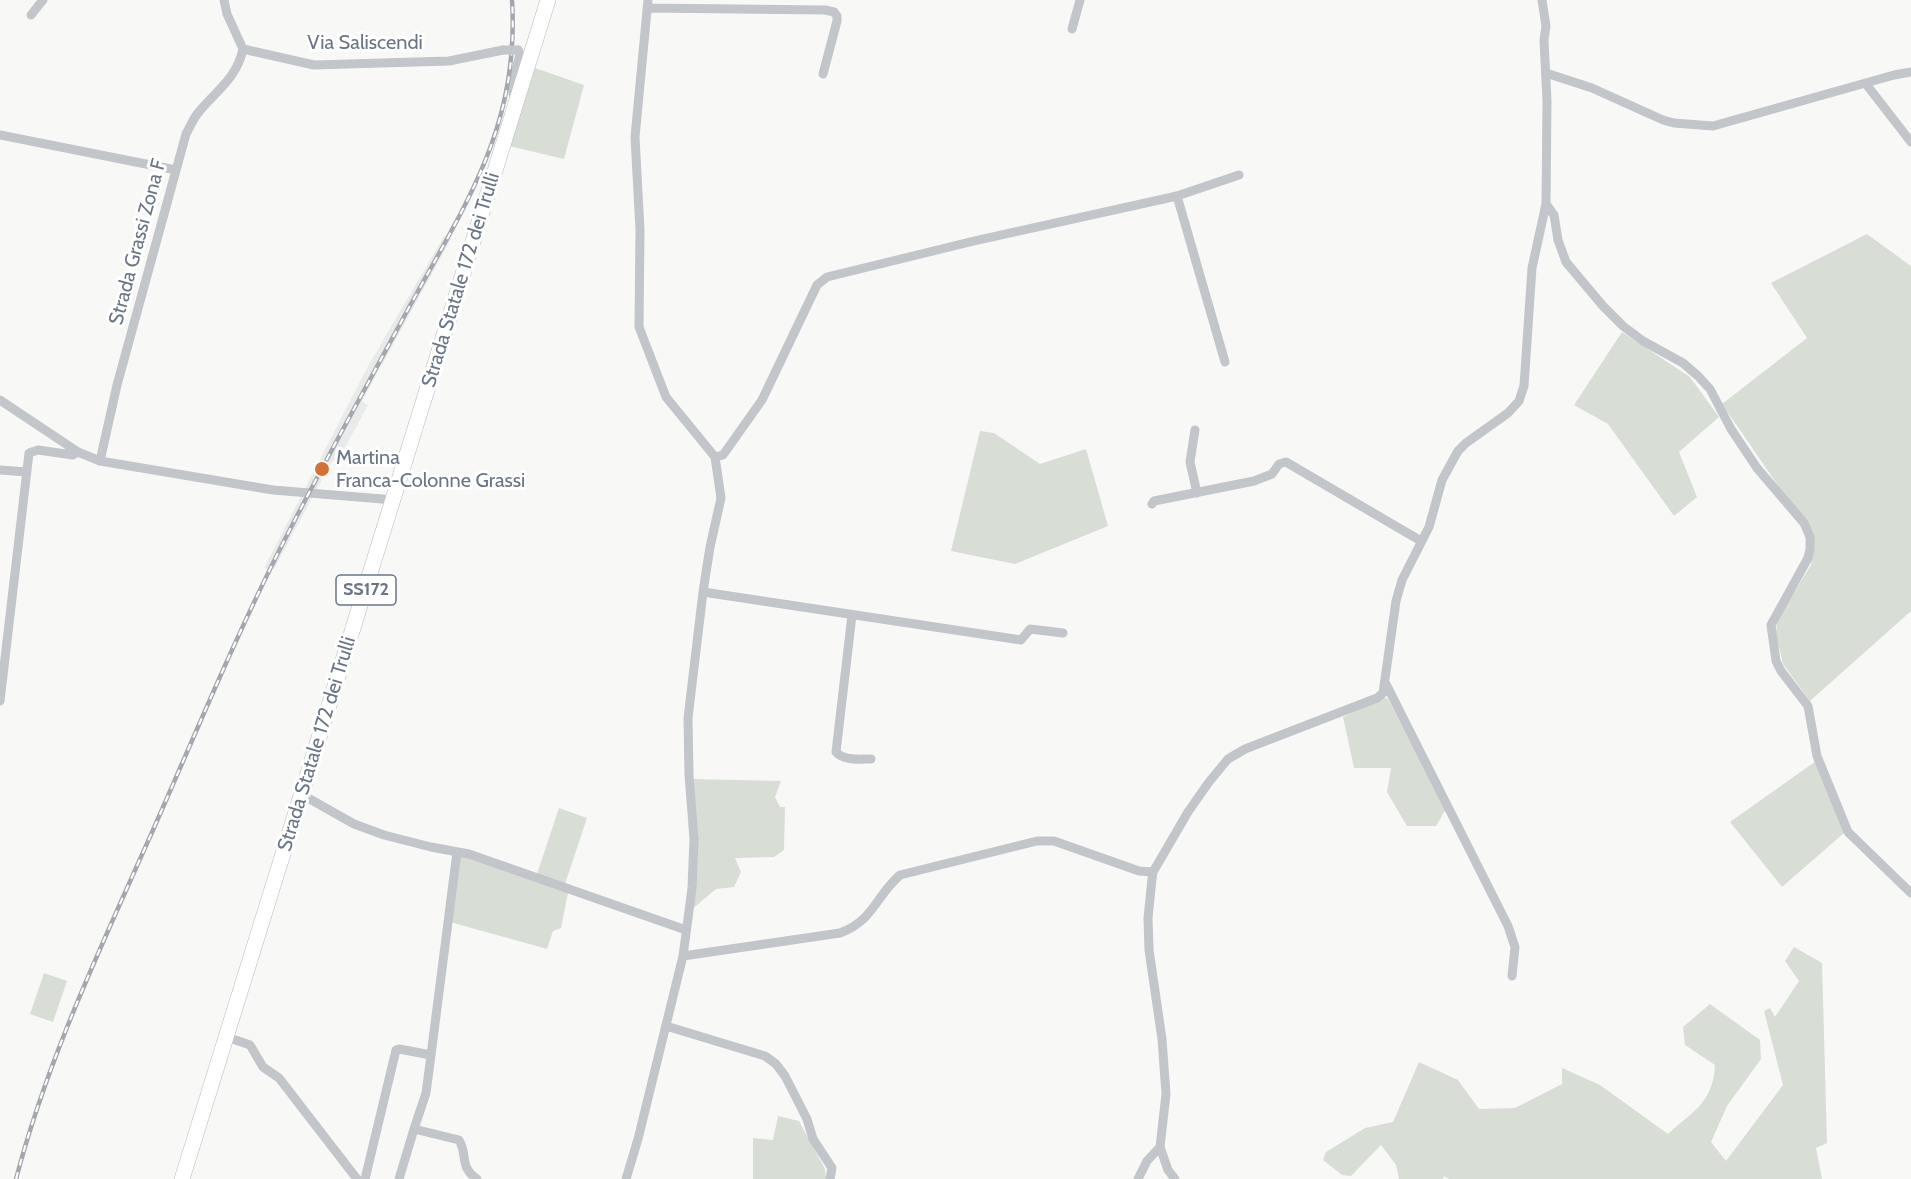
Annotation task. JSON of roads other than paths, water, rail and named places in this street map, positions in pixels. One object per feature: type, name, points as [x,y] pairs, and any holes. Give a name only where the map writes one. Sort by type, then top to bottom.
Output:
[{"type":"main road","name":"Strada Statale 172 dei Trulli","points":[[182,1179],[548,0]]},
{"type":"street","points":[[31,15],[43,0]]},
{"type":"street","points":[[224,0],[227,14],[243,49]]},
{"type":"street","points":[[1072,29],[1080,0]]},
{"type":"street","points":[[1175,1179],[1168,1170],[1160,1147],[1166,1095],[1162,1039],[1149,950],[1148,918],[1153,872],[1188,812],[1228,759],[1245,749],[1377,698],[1383,693],[1396,601],[1402,580],[1429,527],[1442,480],[1458,451],[1508,413],[1519,401],[1524,386],[1532,268],[1546,204],[1547,101],[1544,40],[1546,26],[1542,0]]},
{"type":"street","points":[[626,1179],[638,1140],[683,956],[692,888],[694,839],[689,775],[688,718],[703,592],[721,498],[715,457],[666,396],[639,327],[640,230],[634,137],[647,4],[834,12],[837,21],[823,74]]},
{"type":"street","name":"Via Saliscendi","points":[[243,49],[314,64],[449,61],[503,50],[518,50],[520,54],[512,86],[515,105]]},
{"type":"street","name":"Strada Grassi Zona F","points":[[100,461],[117,385],[186,134],[196,115],[240,64],[243,49]]},
{"type":"street","points":[[1545,73],[1592,88],[1663,120],[1713,126],[1911,72]]},
{"type":"street","points":[[1866,84],[1911,142]]},
{"type":"street","points":[[0,135],[176,170]]},
{"type":"street","points":[[715,457],[723,455],[762,400],[817,285],[826,277],[974,241],[1178,196],[1239,175]]},
{"type":"street","points":[[1178,196],[1225,362]]},
{"type":"street","points":[[1546,204],[1554,215],[1558,240],[1566,261],[1603,306],[1623,326],[1683,363],[1710,388],[1731,429],[1757,468],[1804,523],[1809,537],[1808,558],[1771,625],[1776,660],[1781,671],[1808,706],[1817,756],[1848,832],[1911,893]]},
{"type":"street","points":[[0,400],[78,452],[100,461],[273,490],[394,500]]},
{"type":"street","points":[[1196,430],[1190,462],[1197,493]]},
{"type":"street","points":[[0,701],[29,453],[33,450],[74,455],[78,452]]},
{"type":"street","points":[[1152,504],[1154,501],[1266,478],[1279,464],[1286,462],[1421,541]]},
{"type":"street","points":[[0,470],[27,472]]},
{"type":"street","points":[[703,592],[1021,640],[1030,629],[1063,633]]},
{"type":"street","points":[[852,615],[836,752],[846,758],[871,759]]},
{"type":"street","points":[[1386,684],[1508,926],[1515,947],[1512,975]]},
{"type":"street","points":[[301,794],[354,824],[384,835],[469,854],[686,930]]},
{"type":"street","points":[[683,956],[840,933],[854,927],[867,916],[890,883],[900,875],[1025,843],[1054,841],[1139,872],[1153,872]]},
{"type":"street","points":[[399,1179],[426,1093],[457,852]]},
{"type":"street","points":[[666,1026],[765,1056],[776,1064],[785,1076],[807,1119],[813,1139],[832,1168],[830,1179]]},
{"type":"street","points":[[227,1037],[250,1046],[263,1067],[279,1078],[357,1179]]},
{"type":"street","points":[[365,1179],[396,1050],[431,1054]]},
{"type":"street","points":[[414,1129],[459,1140],[462,1144],[466,1168],[477,1179]]},
{"type":"street","points":[[1138,1179],[1147,1161],[1160,1147]]},
{"type":"railway","points":[[16,1179],[44,1089],[77,1002],[247,617],[296,517],[448,237],[484,164],[507,88],[512,46],[512,0]]},
{"type":"place","name":"Martina Franca-Colonne Grassi","points":[[322,469]]}]
